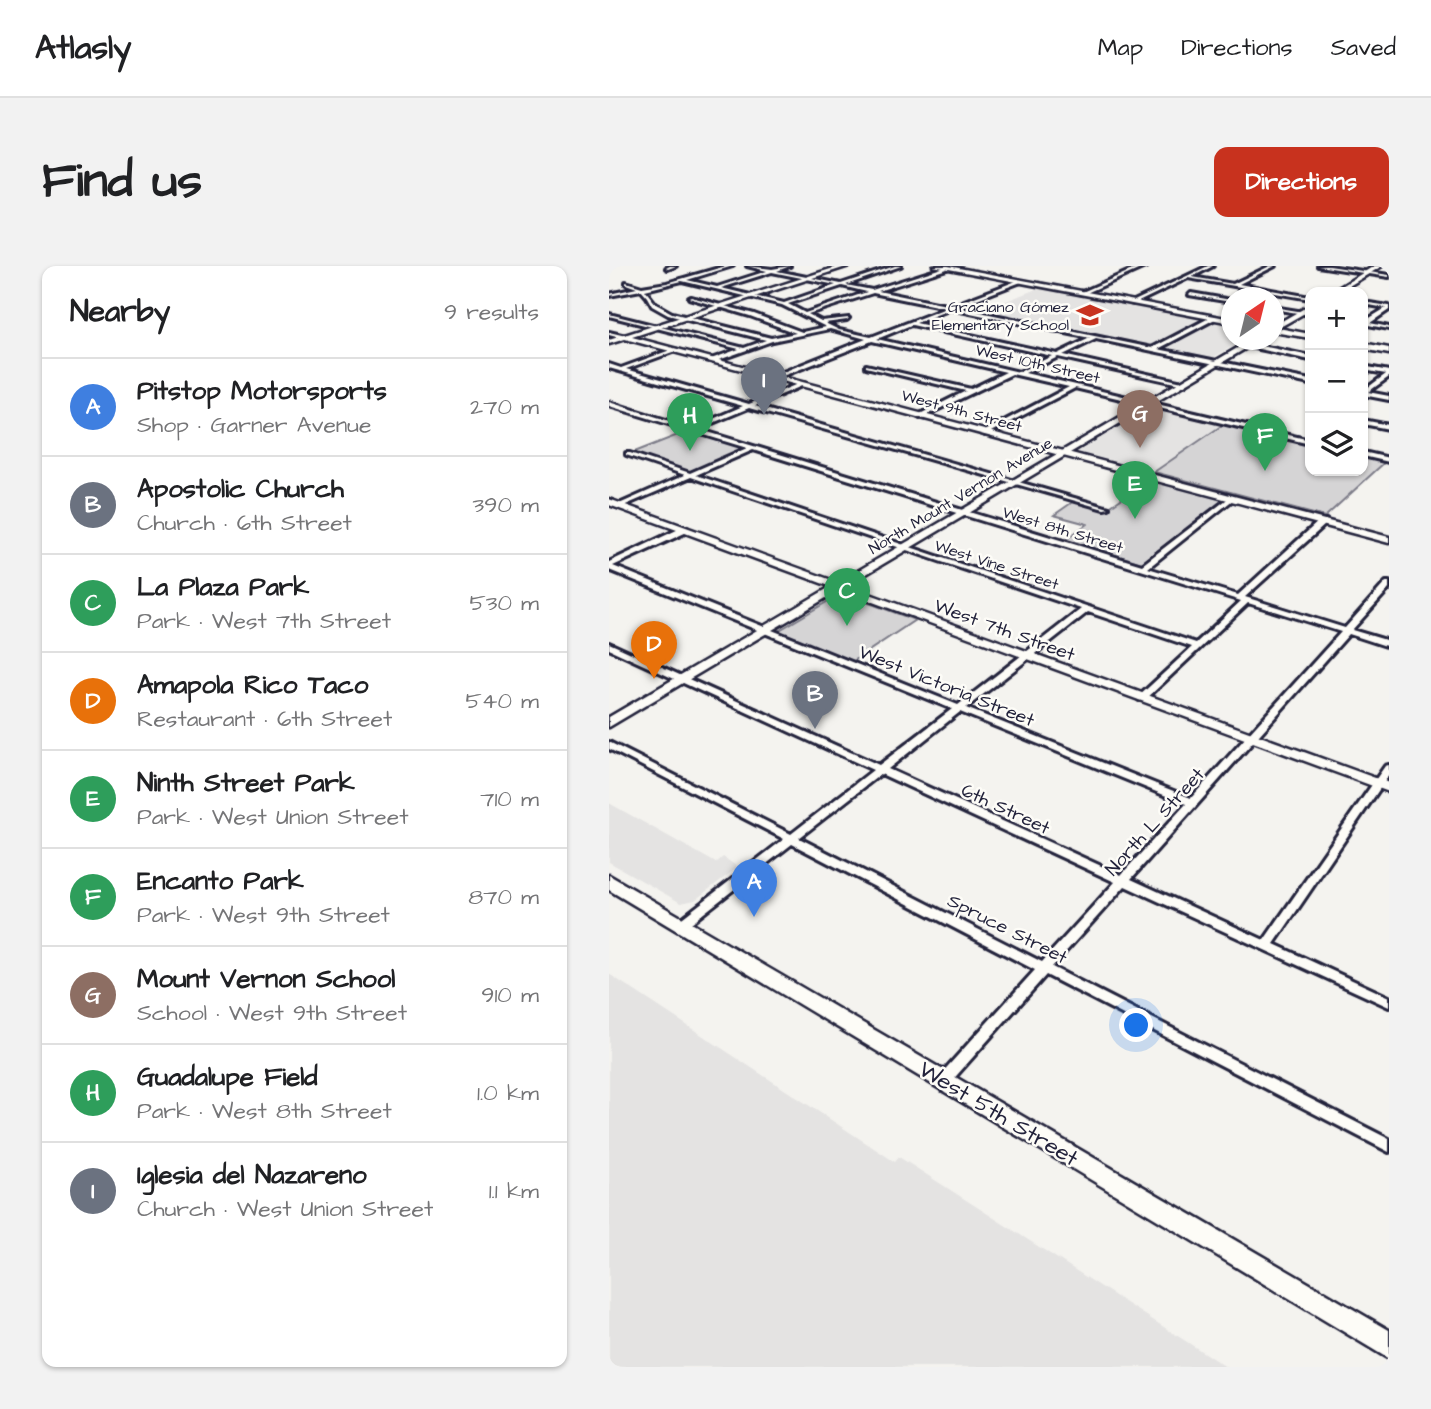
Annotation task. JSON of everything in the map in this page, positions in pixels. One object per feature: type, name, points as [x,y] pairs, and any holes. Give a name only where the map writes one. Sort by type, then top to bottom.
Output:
[{"type":"main road","points":[[1343,287],[1379,266]]},
{"type":"main road","points":[[941,267],[1221,319]]},
{"type":"main road","points":[[1284,322],[1305,310]]},
{"type":"main road","points":[[1284,331],[1305,335]]},
{"type":"main road","points":[[1368,347],[1389,351]]},
{"type":"main road","name":"North Mount Vernon Avenue","points":[[609,723],[1238,350]]},
{"type":"main road","name":"West 5th Street","points":[[609,881],[1389,1345]]},
{"type":"street","points":[[667,268],[674,266]]},
{"type":"street","points":[[609,295],[682,280],[731,266]]},
{"type":"street","points":[[749,266],[1305,381]]},
{"type":"street","points":[[716,288],[788,266]]},
{"type":"street","points":[[609,342],[846,266]]},
{"type":"street","points":[[784,304],[899,266]]},
{"type":"street","points":[[1081,293],[1145,266]]},
{"type":"street","points":[[1132,303],[1211,266]]},
{"type":"street","points":[[1234,285],[1273,266]]},
{"type":"street","points":[[1319,266],[1389,276]]},
{"type":"street","points":[[807,313],[941,267]]},
{"type":"street","points":[[1187,277],[1305,297]]},
{"type":"street","name":"West 10th Street","points":[[682,280],[784,304],[807,313],[829,328],[872,339],[1305,439]]},
{"type":"street","points":[[775,377],[1019,281]]},
{"type":"street","points":[[628,283],[644,289],[660,310],[771,340]]},
{"type":"street","points":[[1191,294],[1221,299]]},
{"type":"street","points":[[691,298],[780,324],[800,333]]},
{"type":"street","points":[[1368,304],[1389,308]]},
{"type":"street","points":[[1368,321],[1389,308]]},
{"type":"street","points":[[1284,310],[1305,314]]},
{"type":"street","points":[[609,315],[744,349]]},
{"type":"street","points":[[1152,350],[1213,318]]},
{"type":"street","points":[[821,322],[847,319]]},
{"type":"street","points":[[912,324],[1184,383]]},
{"type":"street","points":[[1368,324],[1389,328]]},
{"type":"street","points":[[713,360],[771,340],[829,328]]},
{"type":"street","name":"West 9th Street","points":[[609,333],[1389,540]]},
{"type":"street","points":[[1021,373],[1094,338]]},
{"type":"street","points":[[609,373],[675,350]]},
{"type":"street","points":[[1271,350],[1305,357]]},
{"type":"street","points":[[609,366],[1106,508]]},
{"type":"street","points":[[868,366],[972,391]]},
{"type":"street","points":[[1368,369],[1389,374]]},
{"type":"street","points":[[920,415],[1013,371]]},
{"type":"street","points":[[1368,389],[1389,374]]},
{"type":"street","points":[[691,430],[802,384]]},
{"type":"street","points":[[985,433],[1075,386]]},
{"type":"street","points":[[1368,394],[1389,398]]},
{"type":"street","name":"West 8th Street","points":[[609,404],[1389,644]]},
{"type":"street","points":[[1368,423],[1389,427]]},
{"type":"street","points":[[614,504],[753,448]]},
{"type":"street","name":"West Vine Street","points":[[628,454],[1198,646]]},
{"type":"street","points":[[1368,455],[1389,460]]},
{"type":"street","points":[[1143,568],[1232,498]]},
{"type":"street","name":"West 7th Street","points":[[614,504],[1383,786]]},
{"type":"street","points":[[1142,698],[1322,522]]},
{"type":"street","points":[[609,566],[684,530]]},
{"type":"street","name":"West Victoria Street","points":[[609,566],[1193,803]]},
{"type":"street","name":"North L Street","points":[[944,1080],[1389,584]]},
{"type":"street","points":[[681,924],[1087,609]]},
{"type":"street","name":"6th Street","points":[[609,646],[1389,1002]]},
{"type":"street","name":"Spruce Street","points":[[609,745],[1389,1146]]},
{"type":"street","points":[[1266,947],[1383,786],[1389,768]]},
{"type":"shaded area","name":"Graciano Gómez Elementary School","points":[[1039,288],[1203,319],[1150,346],[981,311]]},
{"type":"shaded area","points":[[1212,322],[1221,324],[1221,350],[1226,350],[1212,358],[1163,348]]},
{"type":"shaded area","points":[[1150,408],[1223,425],[1154,472],[1078,452]]},
{"type":"shaded area","points":[[1224,424],[1305,444],[1305,476],[1368,476],[1368,458],[1385,462],[1325,517],[1154,472]]},
{"type":"shaded area","points":[[688,431],[747,449],[692,473],[632,453]]},
{"type":"shaded area","points":[[1150,479],[1225,498],[1142,563],[1065,540],[1087,524],[1054,515],[1074,501],[1105,510]]},
{"type":"shaded area","points":[[842,593],[915,620],[852,662],[778,631]]},
{"type":"shaded area","points":[[609,803],[716,863],[723,857],[738,867],[695,900],[681,903],[609,862]]},
{"type":"shaded area","points":[[609,974],[895,1162],[899,1157],[1226,1367],[609,1367]]},
{"type":"place","name":"Graciano Gómez Elementary School","points":[[1090,315]]},
{"type":"place","name":"Iglesia del Nazareno","points":[[764,415]]},
{"type":"place","name":"Mount Vernon School","points":[[1140,448]]},
{"type":"place","name":"Guadalupe Field","points":[[690,451]]},
{"type":"place","name":"Encanto Park","points":[[1265,471]]},
{"type":"place","name":"Ninth Street Park","points":[[1135,519]]},
{"type":"place","name":"La Plaza Park","points":[[847,626]]},
{"type":"place","name":"Amapola Rico Taco","points":[[654,679]]},
{"type":"place","name":"Apostolic Church","points":[[815,729]]},
{"type":"place","name":"Pitstop Motorsports","points":[[754,917]]}]
